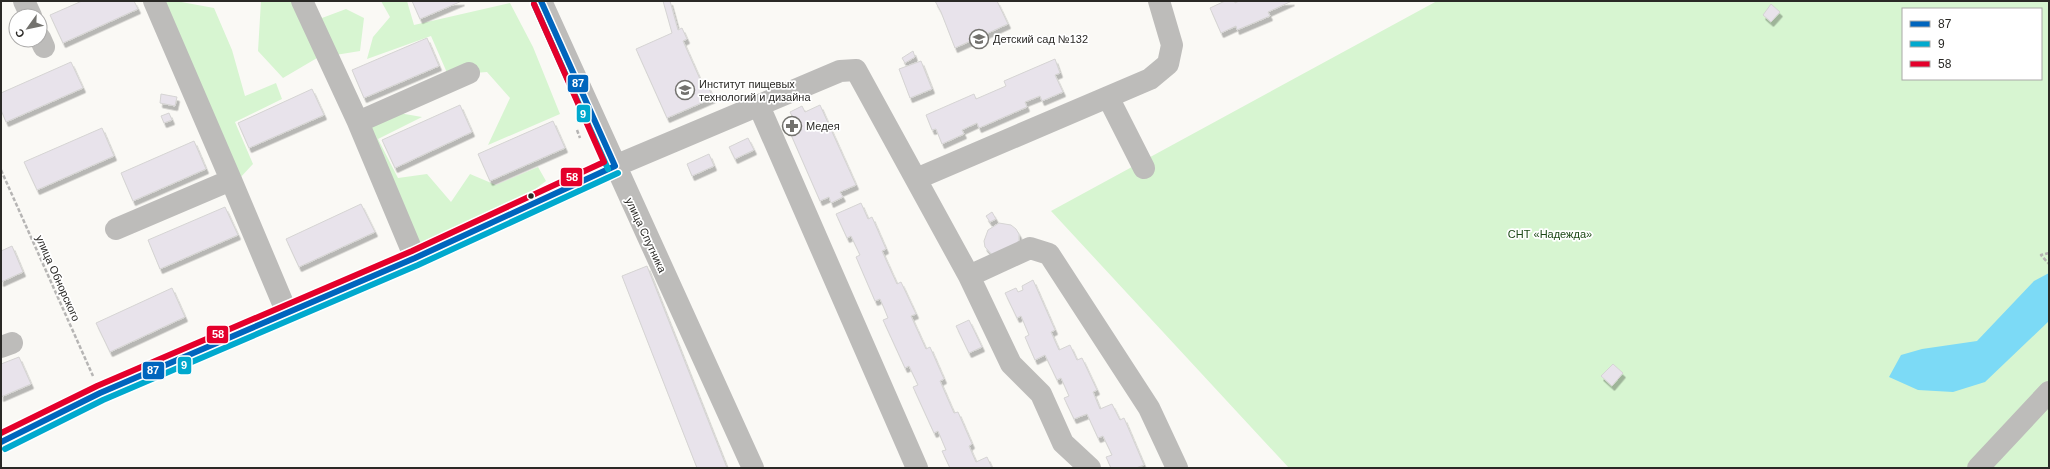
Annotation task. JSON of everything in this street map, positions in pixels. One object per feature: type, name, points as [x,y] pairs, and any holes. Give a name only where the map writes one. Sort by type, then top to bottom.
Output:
[{"type":"street","points":[[154,1],[287,313]]},
{"type":"street","points":[[302,1],[358,122],[415,258]]},
{"type":"street","name":"улица Спутника","points":[[541,1],[753,468]]},
{"type":"street","points":[[916,179],[1150,79],[1168,64],[1172,45],[1159,1]]},
{"type":"street","points":[[1,442],[100,393],[415,258],[615,166],[840,72],[856,70],[969,276],[1011,364],[1041,394],[1063,443],[1090,468]]},
{"type":"street","points":[[358,122],[469,74]]},
{"type":"street","points":[[1108,97],[1144,168]]},
{"type":"street","points":[[759,106],[917,468]]},
{"type":"street","points":[[116,229],[231,180]]},
{"type":"street","points":[[969,276],[1030,248],[1049,254],[1149,408],[1177,468]]},
{"type":"street","points":[[1978,468],[2049,392]]},
{"type":"path","name":"улица Обнорского","points":[[1,170],[100,393]]},
{"type":"path","points":[[2049,253],[2041,255],[2049,264]]},
{"type":"green space","points":[[144,1],[176,1],[214,8],[232,50],[245,96],[276,83],[282,99],[235,122],[253,164],[238,180]]},
{"type":"green space","points":[[261,1],[309,1],[322,18],[346,9],[364,18],[360,51],[317,58],[283,78],[258,51]]},
{"type":"green space","points":[[381,1],[407,1],[414,25],[510,3],[533,47],[560,114],[488,145],[510,98],[487,72],[448,75],[431,36],[367,59],[373,37],[390,17]]},
{"type":"green space","name":"СНТ «Надежда»","points":[[1437,1],[2049,1],[2049,468],[1289,468],[1051,211]]},
{"type":"green space","points":[[393,112],[422,117],[378,139],[398,178],[427,174],[451,202],[470,174],[496,185],[538,167],[546,181],[500,216],[420,247],[365,129]]},
{"type":"water","points":[[2049,273],[2049,321],[1985,382],[1953,392],[1918,390],[1889,377],[1901,355],[1922,349],[1977,341],[2034,281]]},
{"type":"building","points":[[82,1],[134,1],[138,9],[63,43],[50,15]]},
{"type":"building","points":[[412,1],[462,1],[420,19]]},
{"type":"building","points":[[663,1],[670,1],[678,30],[682,28],[687,39],[683,41],[704,88],[708,86],[713,98],[667,118],[636,49],[672,33]]},
{"type":"building","points":[[935,1],[997,1],[1008,24],[955,48],[941,12]]},
{"type":"building","points":[[1225,1],[1235,1],[1235,3],[1239,1],[1292,1],[1268,12],[1270,16],[1237,30],[1236,26],[1221,33],[1210,8]]},
{"type":"building","points":[[1771,4],[1780,12],[1771,22],[1763,15]]},
{"type":"building","points":[[427,38],[439,66],[364,98],[352,70]]},
{"type":"building","points":[[913,51],[915,57],[905,63],[902,58]]},
{"type":"building","points":[[1055,59],[1060,73],[1055,75],[1063,92],[1042,101],[1040,96],[1025,102],[1027,107],[979,128],[977,123],[962,130],[964,134],[942,144],[936,129],[932,130],[926,115],[974,94],[976,99],[1006,86],[1004,81]]},
{"type":"building","points":[[921,61],[932,89],[910,98],[899,69]]},
{"type":"building","points":[[71,62],[83,88],[6,122],[1,110],[1,93]]},
{"type":"building","points":[[312,89],[324,115],[249,148],[238,123]]},
{"type":"building","points":[[161,94],[177,97],[175,106],[160,103]]},
{"type":"building","points":[[460,105],[472,132],[395,168],[382,140]]},
{"type":"building","points":[[820,105],[856,185],[840,192],[843,197],[831,203],[829,197],[820,201],[785,121],[793,118],[790,112],[802,106],[805,112]]},
{"type":"building","points":[[169,113],[172,120],[164,123],[161,116]]},
{"type":"building","points":[[553,121],[565,148],[490,181],[478,154]]},
{"type":"building","points":[[102,128],[114,156],[37,190],[24,162]]},
{"type":"building","points":[[748,138],[754,150],[735,159],[729,147]]},
{"type":"building","points":[[194,141],[206,169],[133,201],[121,173]]},
{"type":"building","points":[[709,154],[714,166],[692,176],[687,164]]},
{"type":"building","points":[[861,203],[868,219],[872,217],[886,249],[882,251],[897,284],[901,282],[916,314],[911,316],[926,349],[930,347],[944,379],[940,381],[954,413],[958,412],[972,444],[969,446],[976,462],[987,457],[992,468],[950,468],[942,451],[946,450],[938,431],[934,433],[913,387],[918,385],[909,366],[905,368],[883,320],[888,318],[880,299],[875,301],[856,257],[860,255],[851,236],[847,238],[836,214]]},
{"type":"building","points":[[361,204],[375,232],[299,267],[286,239]]},
{"type":"building","points":[[225,207],[238,235],[160,269],[148,240]]},
{"type":"building","points":[[992,212],[996,219],[990,222],[986,216]]},
{"type":"building","points":[[999,223],[1011,225],[1016,229],[1019,234],[1019,246],[994,257],[985,247],[984,241],[988,230]]},
{"type":"building","points":[[12,246],[23,272],[1,282],[1,251]]},
{"type":"building","points":[[647,266],[727,468],[697,468],[622,276]]},
{"type":"building","points":[[1033,280],[1055,330],[1051,332],[1059,350],[1070,345],[1077,360],[1082,358],[1097,390],[1093,392],[1100,409],[1112,404],[1120,420],[1124,418],[1144,465],[1136,468],[1111,468],[1106,457],[1112,455],[1103,436],[1098,438],[1087,414],[1074,419],[1064,398],[1069,396],[1061,378],[1057,380],[1045,355],[1035,360],[1025,337],[1029,335],[1021,316],[1017,318],[1005,293],[1016,288],[1018,292],[1023,290],[1022,286]]},
{"type":"building","points":[[172,288],[185,317],[110,352],[96,323]]},
{"type":"building","points":[[969,320],[982,347],[969,353],[956,326]]},
{"type":"building","points":[[19,357],[31,384],[1,397],[1,364]]},
{"type":"building","points":[[1613,364],[1623,373],[1612,386],[1601,376]]},
{"type":"transit line","name":"87","points":[[541,1],[615,166]]},
{"type":"transit line","name":"9","points":[[534,4],[608,169]]},
{"type":"transit line","name":"58","points":[[1,433],[97,386],[412,251],[604,162],[534,4]]},
{"type":"transit line","name":"87","points":[[1,442],[100,393],[415,258],[615,166]]},
{"type":"transit line","name":"9","points":[[5,449],[103,400],[418,265],[618,173]]},
{"type":"place","name":"Детский сад №132","points":[[979,39]]},
{"type":"place","name":"Институт пищевых технологий и дизайна","points":[[685,90]]},
{"type":"place","name":"Медея","points":[[792,126]]}]
